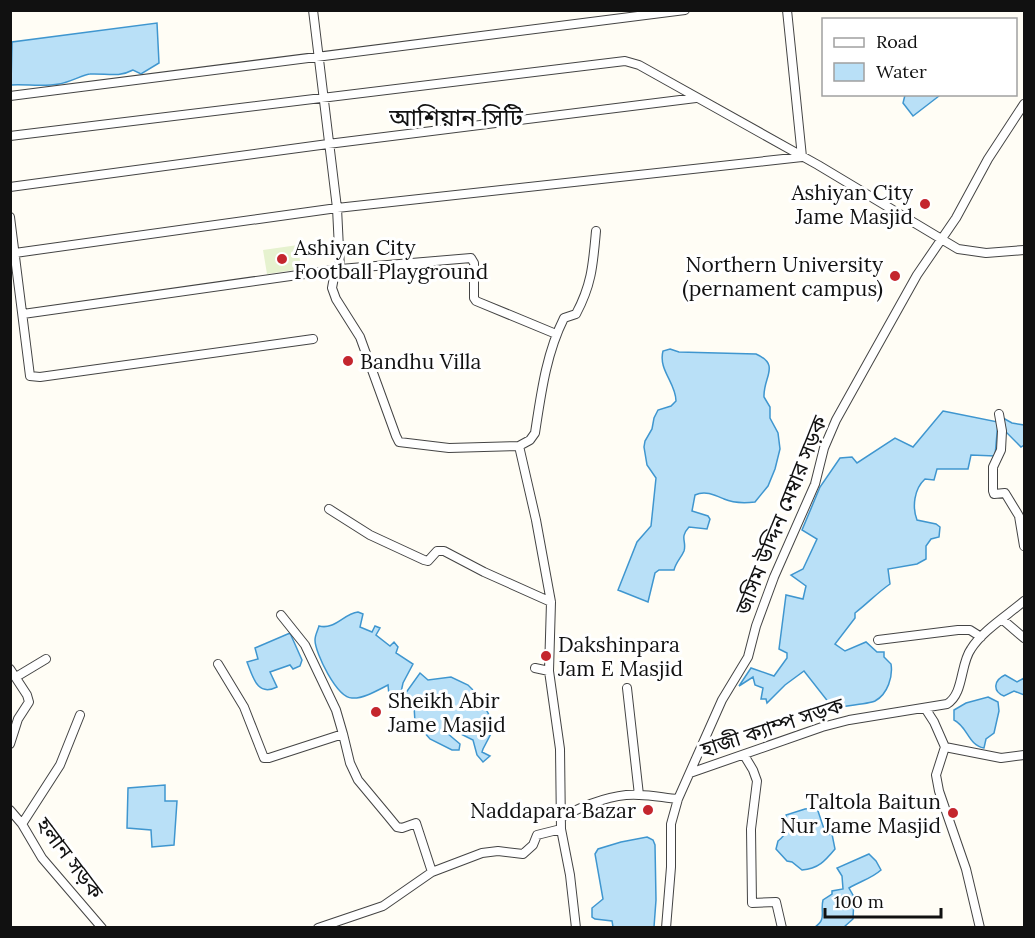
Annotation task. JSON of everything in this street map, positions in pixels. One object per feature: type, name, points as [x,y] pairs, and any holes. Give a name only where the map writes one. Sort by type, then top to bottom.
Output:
[{"type":"street","points":[[313,10],[337,208],[340,269],[334,278],[333,288],[336,299],[360,337],[399,442],[449,448],[519,446],[530,440],[535,434],[543,379],[556,334],[564,318],[576,314],[591,278],[596,231]]},
{"type":"street","points":[[787,10],[802,157]]},
{"type":"street","points":[[10,96],[684,11]]},
{"type":"street","points":[[10,136],[625,61],[639,65],[802,157],[958,249],[986,253],[1024,250]]},
{"type":"street","points":[[10,187],[696,98]]},
{"type":"street","name":"জসিম উদ্দিন মেম্বার সড়ক","points":[[666,927],[671,867],[671,824],[678,800],[722,700],[748,657],[770,587],[815,484],[824,448],[832,429],[917,275],[956,218],[988,159],[1024,104]]},
{"type":"street","points":[[15,253],[337,208],[802,157]]},
{"type":"street","points":[[10,217],[30,376],[313,339]]},
{"type":"street","points":[[22,314],[340,269],[471,258],[474,263],[474,298],[476,301],[556,334]]},
{"type":"street","points":[[999,414],[1002,431],[1001,450],[993,467],[993,491],[994,494],[1005,494],[1019,516],[1024,546]]},
{"type":"street","points":[[519,446],[551,602],[549,671],[560,749],[561,829],[570,875],[573,927]]},
{"type":"street","points":[[329,509],[370,535],[423,560],[428,561],[437,551],[444,551],[551,602]]},
{"type":"street","name":"হাজী ক্যাম্প সড়ক","points":[[690,773],[822,727],[951,702],[957,692],[965,660],[971,648],[981,636],[1024,601]]},
{"type":"street","points":[[281,615],[305,645],[336,710],[350,763],[358,780],[397,827],[402,828],[416,823],[432,873]]},
{"type":"street","points":[[1003,620],[1024,638]]},
{"type":"street","points":[[878,640],[958,630],[970,630],[981,636]]},
{"type":"street","points":[[16,677],[46,659]]},
{"type":"street","points":[[218,664],[244,707],[264,758],[343,734]]},
{"type":"street","points":[[534,668],[549,671]]},
{"type":"street","points":[[10,669],[27,695],[28,702],[18,719],[10,744]]},
{"type":"street","points":[[627,688],[639,795]]},
{"type":"street","points":[[925,708],[945,747],[936,775],[939,791],[966,869],[980,927]]},
{"type":"street","points":[[22,824],[60,765],[80,715]]},
{"type":"street","points":[[945,747],[1001,758],[1024,755]]},
{"type":"street","points":[[744,755],[757,782],[751,829],[752,903],[776,902],[782,927]]},
{"type":"street","points":[[562,817],[583,806],[624,795],[678,800]]},
{"type":"street","points":[[10,821],[12,811]]},
{"type":"street","name":"হলান সড়ক","points":[[12,811],[42,858],[102,927]]},
{"type":"street","points":[[318,927],[383,906],[432,873],[482,853],[498,851],[523,854],[533,845],[537,835],[561,829]]},
{"type":"green space","name":"Ashiyan City Football Playground","points":[[298,245],[301,269],[267,274],[263,250]]},
{"type":"water","points":[[157,23],[159,63],[141,74],[133,70],[117,75],[88,74],[53,85],[11,85],[12,42]]},
{"type":"water","points":[[905,96],[939,96],[913,116],[903,103]]},
{"type":"water","points":[[670,349],[679,352],[756,354],[763,358],[769,367],[764,397],[770,407],[770,418],[778,433],[780,449],[768,486],[755,502],[731,501],[706,493],[695,495],[692,511],[708,516],[710,519],[707,529],[689,527],[684,537],[684,551],[674,570],[659,570],[655,573],[648,602],[618,590],[637,542],[651,526],[656,478],[647,465],[644,447],[658,410],[671,406],[676,401],[662,358],[663,351]]},
{"type":"water","points":[[943,411],[998,422],[995,456],[971,455],[968,469],[937,469],[934,480],[925,479],[921,483],[915,498],[917,520],[940,527],[939,537],[931,539],[926,546],[926,559],[917,564],[888,569],[890,584],[855,613],[855,618],[835,644],[845,651],[866,642],[877,652],[884,652],[884,657],[891,664],[891,669],[889,684],[883,694],[872,702],[833,708],[804,671],[785,685],[767,703],[766,699],[761,699],[763,688],[755,685],[753,677],[739,686],[751,668],[774,676],[787,658],[787,653],[779,649],[786,595],[803,599],[806,586],[791,575],[803,569],[817,539],[802,530],[820,487],[840,458],[852,457],[857,463],[895,438],[913,447]]},
{"type":"water","points":[[1003,418],[1012,423],[1024,425],[1024,445],[1021,447],[1006,432]]},
{"type":"water","points":[[358,612],[363,614],[360,627],[372,632],[375,626],[380,628],[376,635],[390,646],[394,642],[398,647],[396,653],[413,664],[403,683],[400,697],[394,700],[389,695],[388,685],[361,697],[346,696],[328,674],[319,655],[315,640],[319,626],[330,626]]},
{"type":"water","points":[[290,633],[302,660],[300,666],[293,669],[290,665],[270,672],[277,687],[265,689],[260,687],[247,662],[258,659],[255,648]]},
{"type":"water","points":[[420,673],[428,680],[451,677],[468,685],[482,699],[485,694],[493,704],[487,711],[495,726],[482,752],[490,756],[483,762],[477,755],[473,740],[451,729],[447,733],[460,744],[459,750],[452,750],[430,739],[415,722],[414,706],[405,694]]},
{"type":"water","points":[[1005,675],[1017,682],[1024,678],[1024,695],[1014,691],[1004,696],[1000,694],[996,686],[1001,677]]},
{"type":"water","points":[[988,697],[998,702],[999,711],[994,733],[986,739],[984,748],[971,740],[959,723],[954,720],[954,710],[966,703]]},
{"type":"water","points":[[165,785],[165,801],[177,801],[174,845],[152,847],[151,830],[127,828],[128,788]]},
{"type":"water","points":[[813,808],[818,811],[826,835],[832,834],[835,849],[821,864],[802,870],[787,861],[776,849],[778,841],[786,830],[786,815]]},
{"type":"water","points":[[647,837],[653,840],[655,845],[654,927],[613,927],[612,921],[595,919],[592,917],[592,908],[603,899],[595,854],[598,849]]},
{"type":"water","points":[[869,854],[881,870],[849,888],[854,897],[853,919],[844,927],[815,927],[822,918],[823,900],[832,894],[832,891],[843,889],[842,876],[837,868]]},
{"type":"place","name":"Ashiyan City Jame Masjid","points":[[925,204]]},
{"type":"place","name":"Ashiyan City Football Playground","points":[[282,259]]},
{"type":"place","name":"Northern University (pernament campus)","points":[[895,276]]},
{"type":"place","name":"Bandhu Villa","points":[[348,361]]},
{"type":"place","name":"Dakshinpara Jam E Masjid","points":[[546,656]]},
{"type":"place","name":"Sheikh Abir Jame Masjid","points":[[376,712]]},
{"type":"place","name":"Naddapara Bazar","points":[[648,810]]},
{"type":"place","name":"Taltola Baitun Nur Jame Masjid","points":[[953,813]]},
{"type":"district","name":"আশিয়ান সিটি","points":[[456,117]]}]
